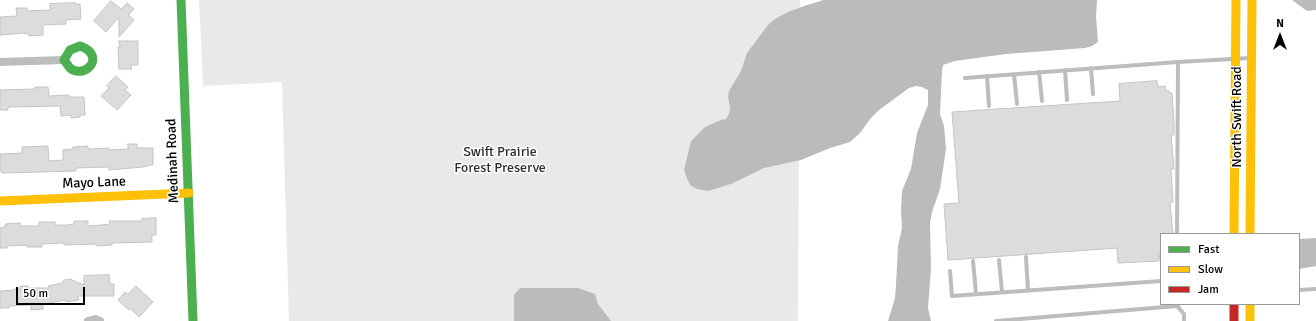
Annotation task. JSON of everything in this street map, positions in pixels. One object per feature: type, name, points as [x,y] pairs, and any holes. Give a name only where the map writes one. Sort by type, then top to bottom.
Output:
[{"type":"street","name":"Medinah Road","points":[[181,0],[193,321]]},
{"type":"street","name":"North Swift Road","points":[[1234,233],[1236,0]]},
{"type":"street","name":"North Swift Road","points":[[1250,233],[1252,0]]},
{"type":"street","points":[[0,62],[64,60]]},
{"type":"street","name":"Mayo Lane","points":[[0,201],[189,193]]},
{"type":"street","points":[[1234,305],[1234,321]]},
{"type":"street","points":[[1250,305],[1250,321]]},
{"type":"street","points":[[88,321],[96,319],[100,321]]},
{"type":"lane","points":[[965,78],[1251,58]]},
{"type":"lane","points":[[1177,233],[1178,62]]},
{"type":"lane","points":[[1091,68],[1092,94]]},
{"type":"lane","points":[[1066,70],[1067,100]]},
{"type":"lane","points":[[1040,72],[1042,101]]},
{"type":"lane","points":[[1014,74],[1017,104]]},
{"type":"lane","points":[[987,76],[989,106]]},
{"type":"lane","points":[[1026,257],[1028,291]]},
{"type":"lane","points":[[999,260],[1002,292]]},
{"type":"lane","points":[[973,261],[976,294]]},
{"type":"lane","points":[[950,271],[952,296],[1160,281]]},
{"type":"lane","points":[[1300,290],[1316,288]]},
{"type":"lane","points":[[996,321],[1178,305],[1184,314],[1184,321]]},
{"type":"green space","name":"Swift Prairie Forest Preserve","points":[[199,0],[800,0],[798,321],[289,321],[282,82],[203,86]]},
{"type":"shaded area","points":[[823,0],[1097,0],[1096,17],[1098,42],[1092,46],[1085,48],[1006,54],[955,61],[943,65],[940,114],[944,126],[946,149],[940,189],[930,223],[931,268],[928,308],[931,321],[888,321],[895,298],[898,246],[902,228],[902,191],[911,169],[917,133],[928,105],[928,90],[916,86],[909,88],[879,110],[860,133],[850,142],[830,148],[801,160],[764,168],[731,184],[708,191],[697,189],[691,186],[684,170],[691,141],[705,127],[726,119],[729,114],[729,91],[741,71],[747,53],[768,25],[779,16]]},
{"type":"shaded area","points":[[1292,0],[1316,0],[1316,10],[1307,11]]},
{"type":"shaded area","points":[[1316,238],[1316,266],[1300,269],[1300,239]]},
{"type":"shaded area","points":[[520,288],[578,288],[595,294],[598,304],[611,321],[514,321],[514,295]]},
{"type":"building","points":[[111,1],[121,9],[127,3],[134,9],[128,15],[134,20],[119,37],[119,17],[106,32],[94,21]]},
{"type":"building","points":[[50,4],[80,4],[81,19],[66,20],[66,24],[43,25],[43,35],[29,36],[29,34],[24,33],[0,35],[0,17],[17,16],[16,8],[27,8],[27,11],[50,10]]},
{"type":"building","points":[[119,41],[138,41],[138,65],[131,65],[132,69],[119,69]]},
{"type":"building","points":[[116,76],[128,87],[125,90],[131,95],[117,110],[101,96],[109,88],[107,86]]},
{"type":"building","points":[[1157,81],[1158,87],[1165,86],[1166,91],[1172,93],[1174,135],[1171,135],[1174,169],[1171,169],[1173,202],[1170,203],[1173,233],[1160,233],[1159,261],[1118,263],[1117,248],[948,260],[944,204],[959,203],[952,112],[1120,101],[1119,84]]},
{"type":"building","points":[[35,87],[48,87],[49,96],[69,95],[69,97],[84,97],[85,115],[71,118],[71,115],[61,116],[60,106],[8,107],[8,110],[0,110],[0,90],[35,89]]},
{"type":"building","points":[[128,144],[137,144],[137,148],[153,148],[153,165],[109,170],[109,167],[76,168],[76,171],[2,173],[2,171],[0,171],[0,154],[22,153],[22,147],[48,146],[49,161],[63,160],[63,150],[73,149],[73,147],[88,146],[88,149],[109,148],[109,150],[128,149]]},
{"type":"building","points":[[156,218],[156,235],[152,235],[152,242],[112,243],[112,245],[97,246],[97,244],[64,245],[64,243],[42,244],[42,247],[27,247],[27,245],[7,246],[7,248],[0,248],[0,228],[5,227],[5,224],[20,223],[20,226],[39,226],[39,222],[55,222],[55,225],[68,225],[74,224],[74,221],[88,221],[88,226],[110,224],[109,221],[142,221],[142,219]]},
{"type":"building","points":[[109,275],[110,284],[114,284],[114,296],[78,296],[79,300],[66,302],[66,300],[43,304],[43,309],[31,310],[31,305],[0,308],[0,291],[20,289],[20,286],[28,286],[28,288],[49,288],[48,286],[62,283],[64,280],[70,279],[84,285],[84,276]]},
{"type":"building","points":[[136,286],[153,302],[139,317],[130,308],[129,310],[118,300],[125,292],[128,294]]},
{"type":"traffic: fast","points":[[181,0],[193,321]]},
{"type":"traffic: fast","points":[[80,46],[89,51],[93,60],[88,68],[75,71],[70,68],[64,60],[70,50],[80,46]]},
{"type":"traffic: slow","points":[[1234,233],[1236,0]]},
{"type":"traffic: slow","points":[[1250,233],[1252,0]]},
{"type":"traffic: slow","points":[[0,201],[189,193]]},
{"type":"traffic: slow","points":[[1250,305],[1250,321]]},
{"type":"traffic: jam","points":[[1234,305],[1234,321]]}]
